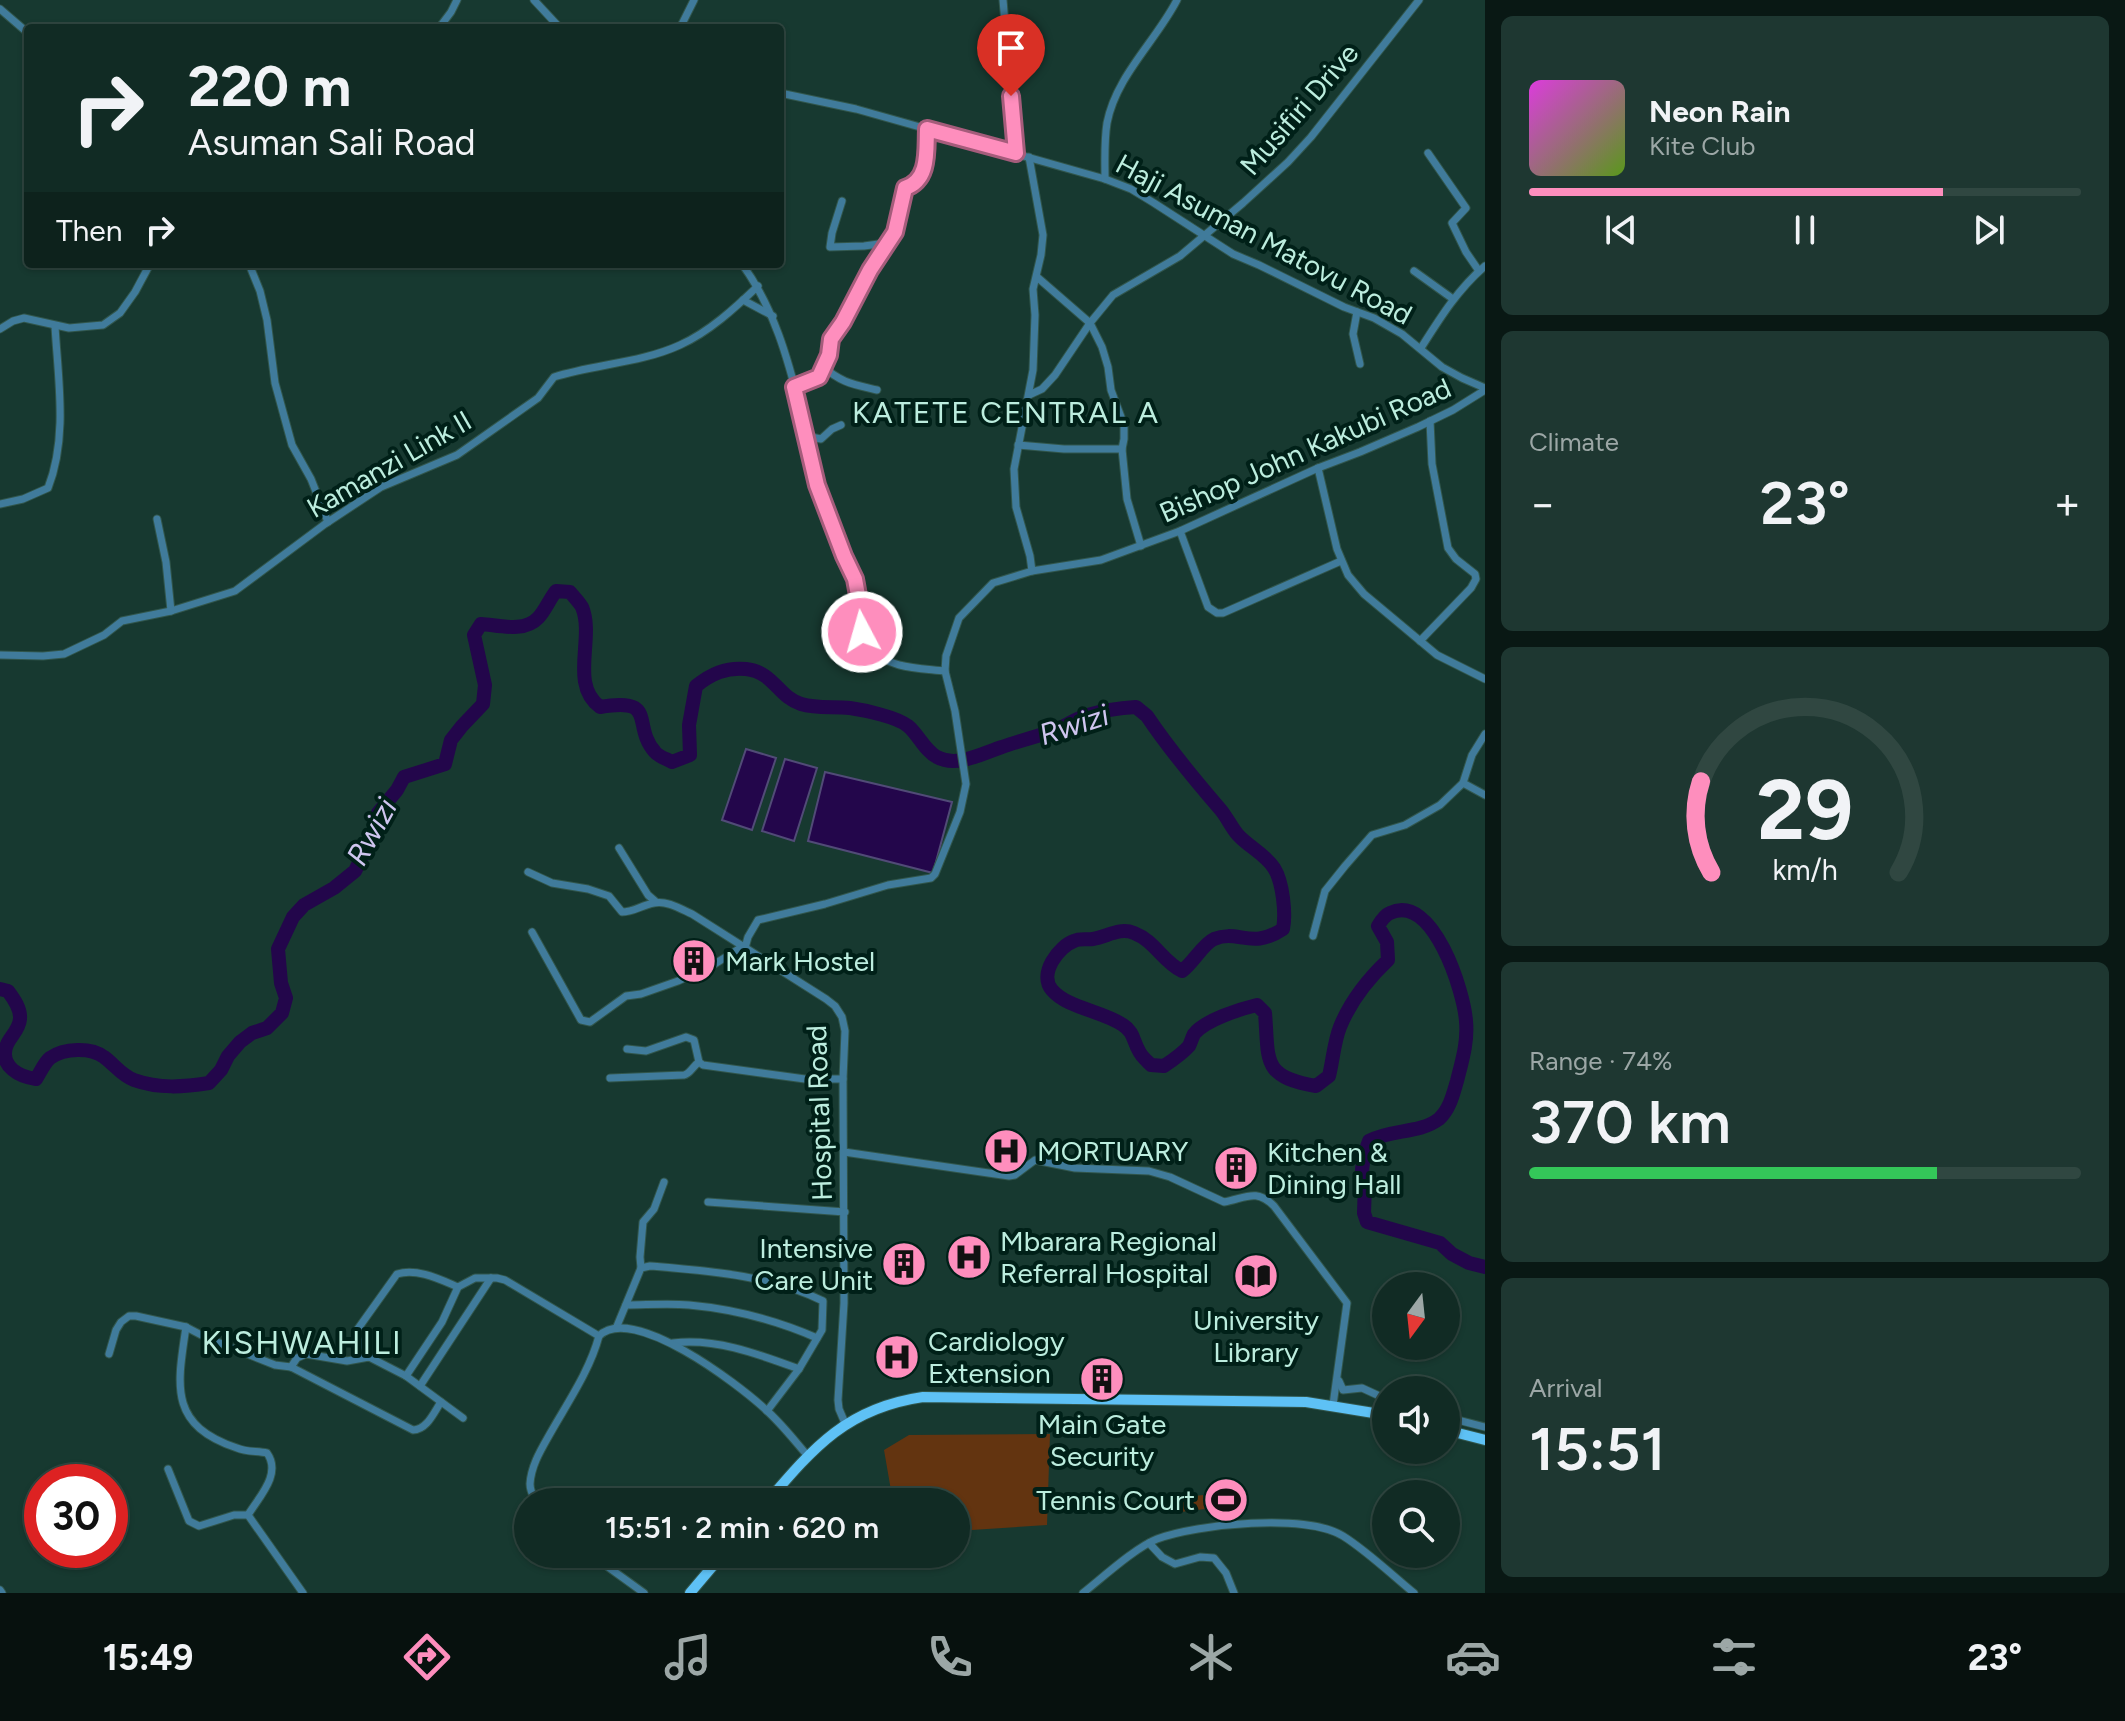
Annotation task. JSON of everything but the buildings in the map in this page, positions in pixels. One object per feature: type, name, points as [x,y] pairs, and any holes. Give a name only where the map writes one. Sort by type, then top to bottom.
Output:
[{"type":"main road","points":[[779,1488],[807,1455],[845,1423],[907,1399],[940,1396],[1278,1402],[1333,1405],[1372,1412]]},
{"type":"main road","points":[[1460,1434],[1485,1440]]},
{"type":"main road","points":[[695,1591],[712,1568]]},
{"type":"street","points":[[442,24],[457,0]]},
{"type":"street","points":[[534,0],[556,24]]},
{"type":"street","points":[[682,24],[694,0]]},
{"type":"street","points":[[1003,0],[1016,153]]},
{"type":"street","points":[[1105,179],[1107,122],[1115,97],[1166,22],[1177,0]]},
{"type":"street","name":"Musifiri Drive","points":[[1029,395],[1042,389],[1055,375],[1113,295],[1180,256],[1243,203],[1303,145],[1419,0]]},
{"type":"street","points":[[0,9],[24,30]]},
{"type":"street","name":"Haji Asuman Matovu Road","points":[[784,94],[856,109],[1016,153],[1131,189],[1233,254],[1374,318],[1402,334],[1442,367],[1485,389]]},
{"type":"street","points":[[794,387],[819,377],[829,355],[831,339],[895,232],[905,188],[912,185],[925,168],[927,129]]},
{"type":"street","points":[[1421,348],[1453,299],[1482,269],[1466,252],[1452,223],[1466,208],[1428,153]]},
{"type":"street","points":[[1029,157],[1043,235],[1033,289],[1034,343],[1029,395],[1014,469],[1016,507],[1032,571]]},
{"type":"street","points":[[842,201],[830,247],[886,243]]},
{"type":"street","points":[[0,329],[24,318],[69,328],[103,325],[120,313],[148,268]]},
{"type":"street","points":[[251,268],[267,320],[275,383],[292,445],[311,479],[328,522]]},
{"type":"street","points":[[532,932],[581,1020],[590,1022],[626,996],[678,981],[744,947],[758,920],[888,885],[931,878],[960,812],[966,784],[955,711],[945,671],[891,663],[868,646],[862,632],[855,579],[817,485],[794,387],[773,316],[745,268]]},
{"type":"street","points":[[1414,271],[1453,299]]},
{"type":"street","points":[[1037,277],[1090,323],[1102,347],[1111,390],[1124,425],[1122,461],[1127,499],[1141,546]]},
{"type":"street","name":"Kamanzi Link II","points":[[0,655],[64,654],[104,635],[122,621],[171,611],[235,591],[381,487],[457,455],[538,398],[554,377],[679,345],[700,333],[758,286]]},
{"type":"street","points":[[743,300],[773,316]]},
{"type":"street","points":[[1357,312],[1353,334],[1360,364]]},
{"type":"street","points":[[0,504],[23,499],[48,488],[56,467],[60,444],[55,326]]},
{"type":"street","points":[[822,366],[846,383],[877,390]]},
{"type":"street","name":"Bishop John Kakubi Road","points":[[945,671],[946,656],[959,618],[993,583],[1032,571],[1101,560],[1180,531],[1430,421],[1485,389]]},
{"type":"street","points":[[1420,641],[1476,579],[1475,574],[1448,548],[1432,464],[1430,421]]},
{"type":"street","points":[[806,436],[821,439],[841,425]]},
{"type":"street","points":[[1018,445],[1122,449]]},
{"type":"street","points":[[1318,468],[1341,561],[1348,575],[1364,594],[1437,655],[1485,679]]},
{"type":"street","points":[[157,519],[166,562],[171,611]]},
{"type":"street","points":[[1180,531],[1208,607],[1217,613],[1262,597],[1341,561]]},
{"type":"street","points":[[1313,936],[1325,891],[1372,835],[1405,825],[1440,805],[1463,783],[1472,755],[1485,734]]},
{"type":"street","points":[[1463,783],[1485,795]]},
{"type":"street","points":[[619,848],[648,895],[656,902]]},
{"type":"street","name":"Hospital Road","points":[[528,872],[552,883],[609,896],[622,912],[656,902],[673,905],[692,914],[835,1006],[842,1017],[845,1031],[845,1212],[838,1400],[845,1423]]},
{"type":"street","points":[[627,1049],[646,1051],[686,1037],[694,1040],[699,1062],[703,1065],[805,1079],[843,1079]]},
{"type":"street","points":[[610,1078],[684,1075],[699,1062]]},
{"type":"street","points":[[844,1152],[1009,1176],[1035,1160],[1075,1168],[1143,1171],[1170,1177],[1224,1202],[1250,1195],[1262,1196],[1274,1206],[1347,1303],[1333,1405]]},
{"type":"street","points":[[617,1326],[641,1268],[643,1222],[654,1209],[664,1182]]},
{"type":"street","points":[[708,1202],[845,1212]]},
{"type":"street","points":[[641,1268],[650,1266],[720,1272],[776,1284],[823,1301],[822,1330],[799,1369],[767,1411]]},
{"type":"street","points":[[369,1357],[356,1338],[357,1330],[397,1274],[407,1271],[419,1273],[458,1287]]},
{"type":"street","points":[[406,1376],[442,1322],[458,1287],[475,1278],[505,1280],[599,1336]]},
{"type":"street","points":[[420,1386],[491,1278]]},
{"type":"street","points":[[626,1305],[689,1305],[739,1313],[791,1327],[817,1338]]},
{"type":"street","points":[[109,1354],[121,1322],[129,1316],[151,1318],[186,1327],[275,1365],[291,1367],[413,1430],[425,1426],[441,1402]]},
{"type":"street","points":[[530,1488],[533,1466],[539,1452],[578,1384],[599,1336],[604,1330],[617,1326],[639,1330],[673,1343],[741,1388],[807,1455]]},
{"type":"street","points":[[186,1327],[179,1387],[192,1423],[200,1432],[240,1450],[267,1453],[273,1464],[273,1474],[248,1515]]},
{"type":"street","points":[[673,1343],[718,1344],[762,1355],[799,1369]]},
{"type":"street","points":[[291,1367],[297,1358],[306,1354],[347,1361],[369,1357],[406,1376],[463,1418]]},
{"type":"street","points":[[1338,1379],[1343,1390],[1362,1388],[1372,1393]]},
{"type":"street","points":[[1460,1421],[1485,1427]]},
{"type":"street","points":[[168,1469],[189,1521],[194,1525],[206,1525],[234,1515],[248,1515]]},
{"type":"street","points":[[248,1515],[303,1593]]},
{"type":"street","points":[[1083,1593],[1158,1538],[1221,1526],[1258,1523],[1319,1526],[1342,1535],[1414,1593]]},
{"type":"street","points":[[1149,1543],[1162,1557],[1175,1564],[1200,1557],[1214,1558],[1226,1573],[1234,1593]]},
{"type":"street","points":[[609,1568],[644,1593]]},
{"type":"shaded area","points":[[746,749],[776,758],[752,830],[722,820]]},
{"type":"shaded area","points":[[785,759],[817,768],[794,841],[762,831]]},
{"type":"shaded area","points":[[825,772],[952,802],[933,873],[808,841]]},
{"type":"shaded area","points":[[1050,1434],[1047,1525],[970,1530],[970,1488],[891,1488],[884,1450],[909,1435]]},
{"type":"shaded area","name":"Tennis Court","points":[[1242,1491],[1244,1506],[1210,1510],[1208,1495]]},
{"type":"shaded area","points":[[1203,1495],[1205,1509],[1172,1513],[1170,1499]]},
{"type":"waterway","name":"Rwizi","points":[[0,989],[8,991],[20,1015],[18,1027],[6,1047],[6,1060],[13,1070],[24,1076],[36,1079],[50,1058],[63,1052],[85,1050],[99,1054],[125,1075],[143,1083],[172,1086],[209,1083],[240,1042],[252,1033],[267,1028],[282,1013],[286,998],[281,983],[278,949],[293,917],[304,905],[334,888],[355,871],[373,835],[378,813],[404,777],[445,764],[451,740],[483,704],[485,685],[474,635],[481,624],[511,627],[532,623],[556,591],[570,592],[582,607],[585,619],[584,673],[591,697],[600,707],[618,705],[637,710],[648,742],[657,754],[672,762],[690,755],[689,725],[696,686],[713,675],[732,669],[746,669],[763,675],[793,701],[801,704],[856,709],[896,720],[912,729],[937,757],[953,761],[1046,733],[1084,716],[1136,707],[1147,716],[1238,835],[1274,868],[1283,898],[1283,929],[1263,938],[1231,936],[1214,939],[1182,971],[1148,941],[1129,931],[1076,940],[1062,949],[1052,961],[1048,984],[1067,1001],[1127,1028],[1140,1053],[1151,1065],[1164,1066],[1177,1057],[1189,1046],[1194,1034],[1206,1024],[1257,1005],[1265,1013],[1271,1064],[1285,1077],[1316,1086],[1329,1076],[1338,1033],[1349,1009],[1388,960],[1387,942],[1379,924],[1390,913],[1406,910],[1420,917],[1443,948],[1459,989],[1466,1021],[1464,1051],[1451,1101],[1439,1119],[1423,1127],[1369,1141],[1362,1170],[1364,1213],[1367,1222],[1440,1243],[1452,1254],[1485,1267]]},
{"type":"place","name":"Mark Hostel","points":[[694,961]]},
{"type":"place","name":"MORTUARY","points":[[1006,1151]]},
{"type":"place","name":"Kitchen & Dining Hall","points":[[1236,1168]]},
{"type":"place","name":"Mbarara Regional Referral Hospital","points":[[969,1257]]},
{"type":"place","name":"Intensive Care Unit","points":[[904,1264]]},
{"type":"place","name":"University Library","points":[[1256,1276]]},
{"type":"place","name":"Cardiology Extension","points":[[897,1357]]},
{"type":"place","name":"Main Gate Security","points":[[1102,1379]]},
{"type":"place","name":"Tennis Court","points":[[1226,1500]]},
{"type":"district","name":"KATETE CENTRAL A","points":[[1006,413]]},
{"type":"district","name":"KISHWAHILI","points":[[302,1343]]},
{"type":"route","points":[[862,632],[855,579],[817,485],[794,387],[819,377],[829,355],[831,339],[895,232],[905,188],[912,185],[925,168],[927,129],[1016,153],[1011,96]]}]
